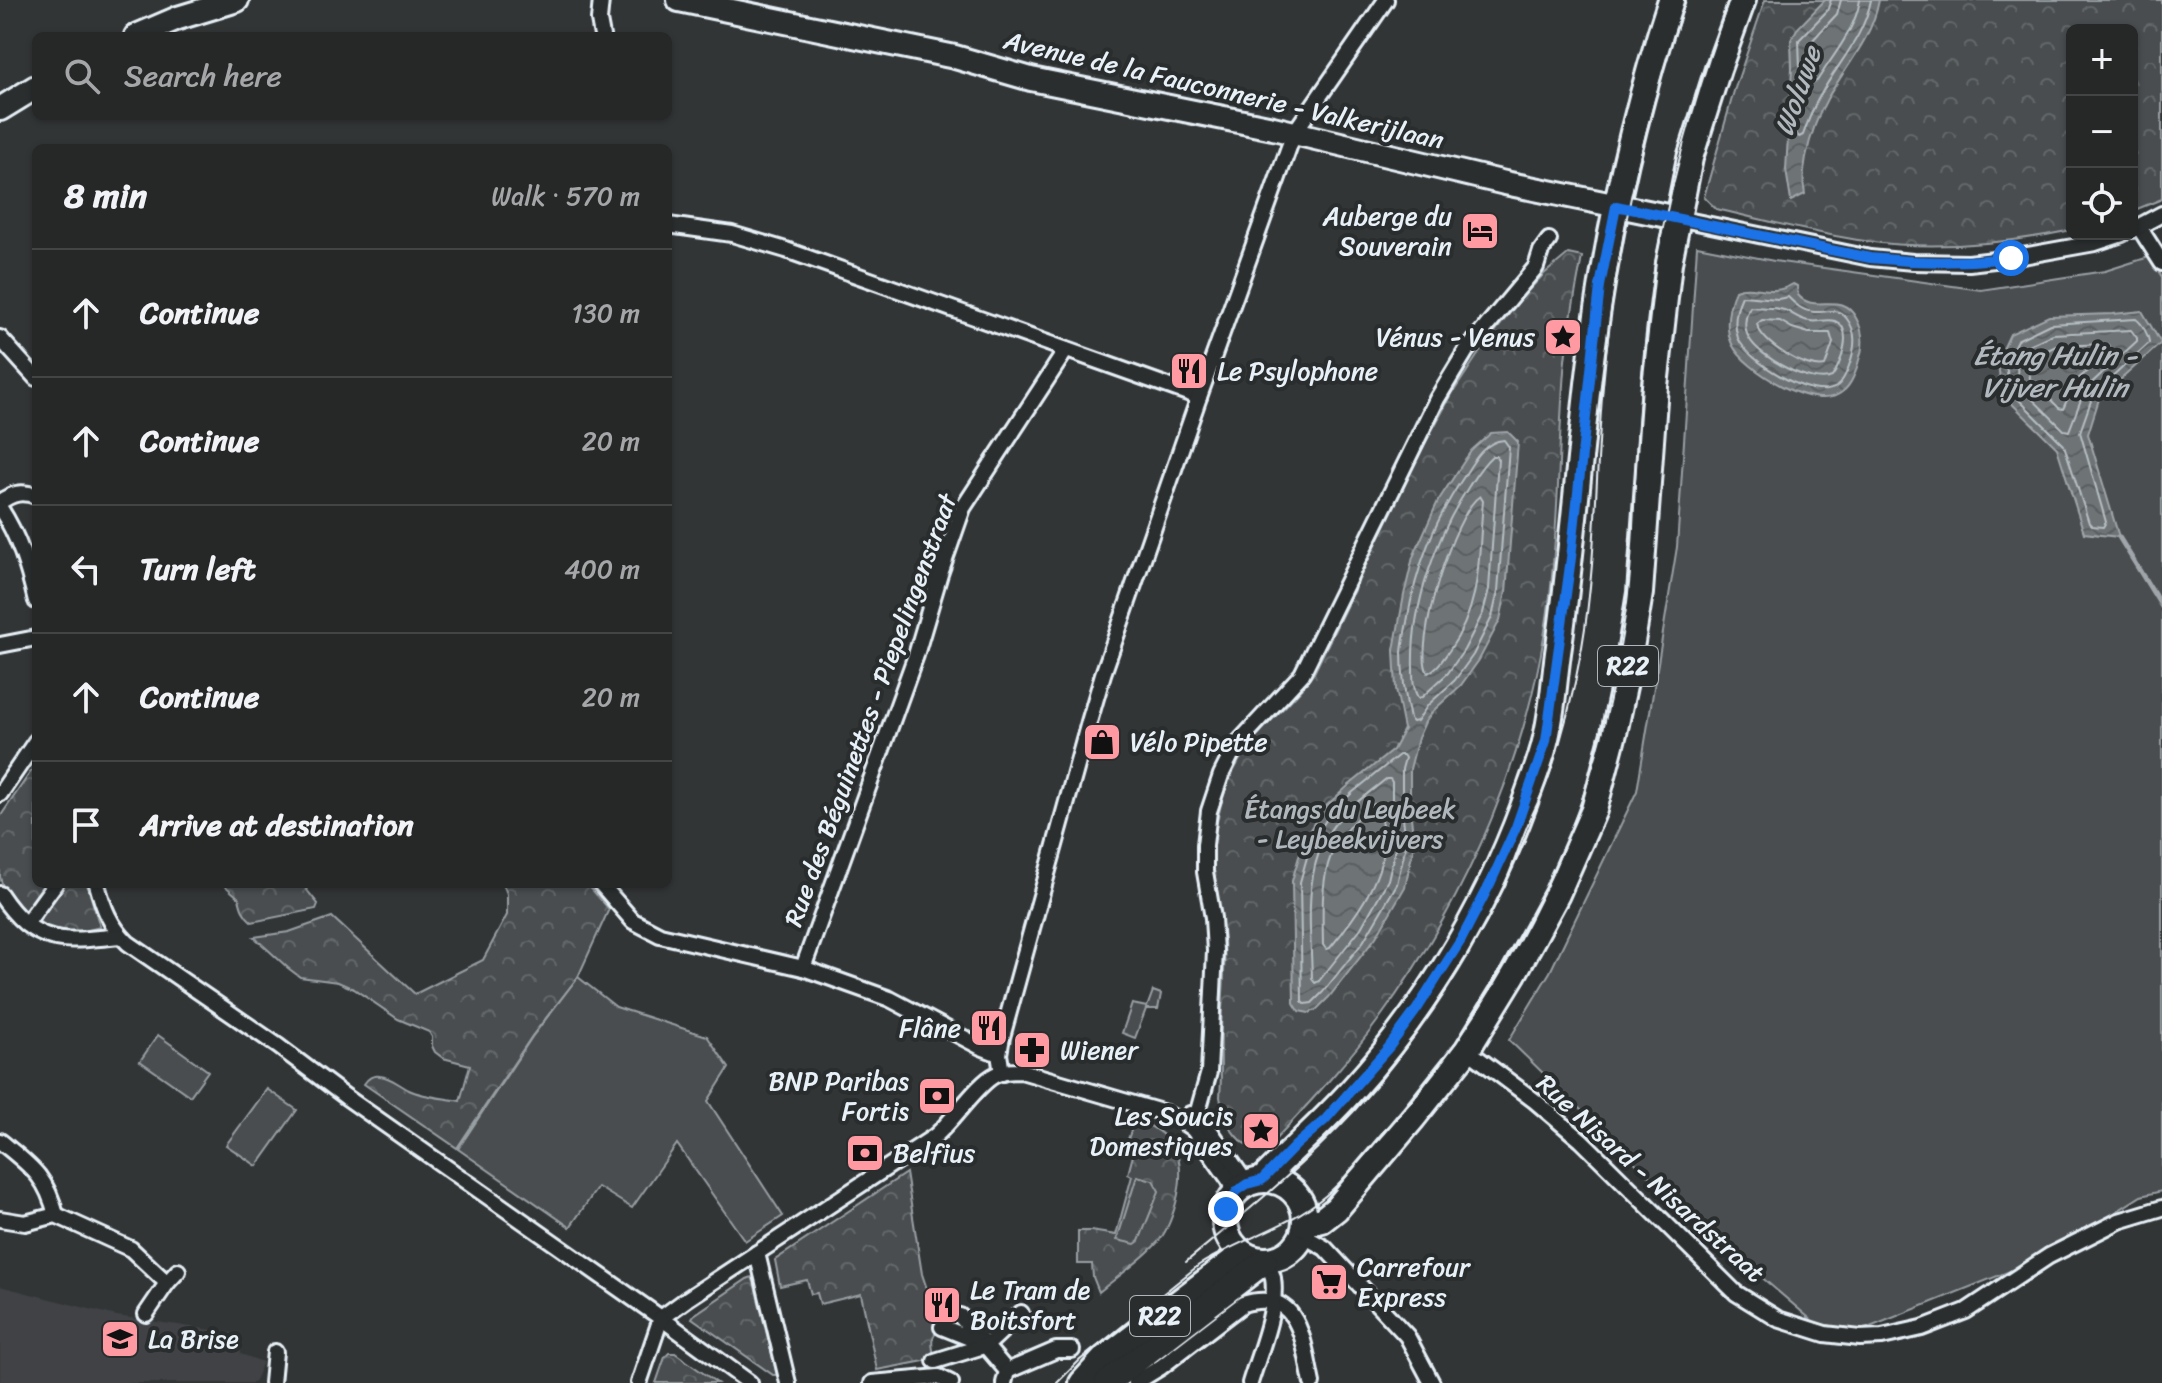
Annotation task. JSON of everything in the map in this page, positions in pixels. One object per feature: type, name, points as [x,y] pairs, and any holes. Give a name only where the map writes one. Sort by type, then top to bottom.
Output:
[{"type":"main road","name":"R22","points":[[1671,0],[1641,97],[1600,286],[1571,558],[1546,741],[1516,827],[1490,884],[1461,940],[1417,1009],[1389,1047],[1325,1120],[1227,1204],[1225,1224],[1231,1244],[1254,1257],[1275,1260],[1289,1253],[1304,1230],[1336,1209],[1467,1050],[1557,894],[1594,810],[1627,672],[1640,593],[1655,386],[1667,272],[1690,158],[1743,0]]},
{"type":"main road","points":[[1249,1185],[1281,1183],[1293,1192],[1302,1205],[1304,1230]]},
{"type":"main road","name":"R22","points":[[1082,1383],[1103,1360],[1254,1257]]},
{"type":"main road","name":"R22","points":[[1107,1383],[1254,1257]]},
{"type":"street","points":[[145,32],[178,18],[237,0]]},
{"type":"street","points":[[601,0],[601,32]]},
{"type":"street","name":"Avenue de la Fauconnerie - Valkerijlaan","points":[[679,0],[955,57],[1031,79],[1294,133],[1505,183],[1677,218]]},
{"type":"street","points":[[1002,1073],[999,1054],[1002,1037],[1103,674],[1199,397],[1294,133],[1386,0]]},
{"type":"street","points":[[0,109],[32,89]]},
{"type":"street","points":[[2138,227],[2162,214]]},
{"type":"street","points":[[1677,218],[1870,258],[1913,262],[1969,263],[2104,240]]},
{"type":"street","points":[[672,226],[732,234],[786,250],[1199,397]]},
{"type":"street","points":[[2138,231],[2162,263]]},
{"type":"street","points":[[1194,1124],[1209,1072],[1215,951],[1205,872],[1205,845],[1209,811],[1221,775],[1236,745],[1302,674],[1437,399],[1466,351],[1536,267],[1541,251],[1549,240]]},
{"type":"street","points":[[0,338],[32,374]]},
{"type":"street","name":"Rue des Béguinettes - Piepelingenstraat","points":[[803,968],[916,655],[963,508],[1066,350]]},
{"type":"street","points":[[32,495],[21,491],[10,495],[0,505],[27,560],[32,583]]},
{"type":"street","points":[[0,645],[32,639]]},
{"type":"street","points":[[0,794],[32,747]]},
{"type":"street","points":[[26,924],[52,888]]},
{"type":"street","points":[[98,888],[103,907],[120,936],[750,1383]]},
{"type":"street","points":[[604,888],[633,921],[660,935],[803,968],[890,999],[999,1054]]},
{"type":"street","points":[[0,894],[26,924],[41,934],[76,940],[120,936]]},
{"type":"street","name":"Rue Nisard - Nisardstraat","points":[[1467,1050],[1581,1140],[1736,1293],[1778,1319],[1825,1334],[1882,1337],[1922,1328],[1966,1311],[2049,1256],[2100,1229],[2162,1208]]},
{"type":"street","points":[[639,1383],[661,1318],[899,1162],[947,1126],[986,1081],[1002,1073],[1021,1071],[1165,1113],[1189,1114],[1194,1124]]},
{"type":"street","points":[[1194,1124],[1204,1122],[1249,1185]]},
{"type":"street","points":[[0,1141],[39,1174],[52,1197],[56,1215]]},
{"type":"street","points":[[0,1219],[25,1223],[56,1215],[131,1249],[167,1283]]},
{"type":"street","points":[[1304,1230],[1325,1248],[1407,1336],[1432,1383]]},
{"type":"street","points":[[757,1253],[788,1383]]},
{"type":"street","points":[[1250,1383],[1268,1323],[1273,1277],[1254,1257]]},
{"type":"street","points":[[146,1314],[178,1271]]},
{"type":"street","points":[[1135,1383],[1161,1367],[1243,1304],[1258,1299],[1272,1301],[1293,1316],[1299,1325],[1312,1383]]},
{"type":"street","points":[[935,1361],[987,1345],[1021,1313]]},
{"type":"street","points":[[960,1316],[987,1345],[1005,1377],[1056,1350],[1072,1350]]},
{"type":"street","points":[[942,1327],[987,1345]]},
{"type":"street","points":[[272,1383],[275,1352]]},
{"type":"street","points":[[872,1383],[939,1377],[951,1383]]},
{"type":"shaded area","name":"La Brise","points":[[0,1286],[117,1316],[239,1334],[241,1354],[263,1362],[254,1383],[0,1383]]},
{"type":"green space","points":[[1765,0],[2162,0],[2162,199],[2138,209],[2138,24],[2066,24],[2066,231],[2021,239],[1943,246],[1891,244],[1828,235],[1716,209],[1704,197],[1734,91]]},
{"type":"green space","points":[[1697,246],[1774,261],[1981,290],[2105,271],[2149,257],[2162,277],[2162,1191],[2141,1196],[2045,1257],[1860,1331],[1815,1323],[1689,1215],[1509,1040],[1550,972],[1637,791],[1677,547]]},
{"type":"green space","name":"Étangs du Leybeek - Leybeekvijvers","points":[[1568,254],[1582,257],[1565,357],[1550,595],[1541,652],[1512,764],[1492,818],[1442,922],[1379,1019],[1341,1067],[1272,1143],[1261,1147],[1243,1143],[1225,1117],[1220,1097],[1224,950],[1214,853],[1217,821],[1226,790],[1247,749],[1314,673],[1424,445],[1452,394],[1483,347],[1526,293]]},
{"type":"green space","points":[[32,770],[32,888],[88,888],[100,927],[74,934],[50,929],[25,912],[4,890],[0,877],[0,817]]},
{"type":"green space","points":[[228,888],[305,888],[318,904],[316,909],[252,922],[243,911],[239,898]]},
{"type":"green space","points":[[505,888],[591,888],[609,909],[578,977],[532,1036],[457,1148],[364,1084],[372,1077],[384,1077],[415,1092],[460,1101],[470,1065],[443,1058],[435,1052],[429,1032],[398,1019],[354,989],[338,982],[300,977],[254,937],[289,932],[332,917],[415,994],[483,960],[507,915]]},
{"type":"green space","points":[[578,977],[616,1007],[707,1036],[729,1068],[708,1101],[783,1216],[745,1241],[677,1144],[632,1208],[598,1187],[570,1227],[458,1149],[532,1037]]},
{"type":"green space","points":[[1153,991],[1161,994],[1158,1009],[1146,1009],[1135,1038],[1122,1033],[1132,1004],[1147,1007]]},
{"type":"green space","points":[[158,1035],[208,1071],[190,1096],[140,1061]]},
{"type":"green space","points":[[267,1089],[297,1110],[257,1166],[226,1145]]},
{"type":"green space","points":[[1135,1119],[1161,1133],[1176,1151],[1180,1174],[1176,1203],[1169,1224],[1157,1243],[1099,1292],[1092,1264],[1078,1264],[1078,1231],[1116,1235],[1132,1176],[1128,1174],[1135,1148],[1126,1145]]},
{"type":"green space","points":[[906,1173],[922,1274],[946,1324],[933,1339],[935,1359],[877,1370],[861,1294],[820,1304],[817,1293],[811,1294],[807,1280],[780,1286],[775,1260]]},
{"type":"green space","points":[[1137,1176],[1153,1180],[1159,1191],[1139,1241],[1135,1244],[1117,1240]]},
{"type":"green space","points":[[752,1277],[754,1282],[777,1375],[692,1318]]},
{"type":"green space","points":[[669,1353],[675,1353],[717,1383],[656,1383]]},
{"type":"water","name":"Woluwe","points":[[1825,0],[1879,0],[1871,27],[1817,120],[1806,157],[1805,194],[1791,201],[1786,170],[1791,40],[1797,29]]},
{"type":"water","points":[[1793,284],[1805,301],[1843,305],[1850,310],[1861,328],[1862,350],[1853,378],[1842,392],[1830,397],[1799,393],[1765,376],[1739,354],[1730,338],[1728,317],[1735,290],[1776,290]]},
{"type":"water","name":"Étang Hulin - Vijver Hulin","points":[[2142,311],[2161,343],[2099,399],[2088,434],[2119,537],[2084,533],[2057,448],[2001,393],[1998,360],[2010,334],[2049,316]]},
{"type":"water","points":[[1508,432],[1518,442],[1506,592],[1500,620],[1479,660],[1461,685],[1433,711],[1418,738],[1410,769],[1414,845],[1405,887],[1376,937],[1329,997],[1316,1010],[1309,1013],[1299,1011],[1294,1003],[1292,881],[1304,839],[1323,809],[1393,750],[1404,729],[1396,689],[1394,650],[1413,557],[1438,501],[1471,451],[1491,433]]},
{"type":"waterway","points":[[2119,537],[2162,607]]},
{"type":"tram line","points":[[1186,1262],[1314,1151],[1354,1111],[1406,1048],[1485,924],[1546,784],[1571,699],[1587,614],[1603,386],[1623,239],[1656,94],[1686,0]]},
{"type":"tram line","points":[[1057,1383],[1080,1360],[1199,1265],[1295,1217],[1341,1182],[1455,1044],[1517,944],[1544,892],[1587,784],[1610,698],[1629,581],[1640,394],[1655,264],[1686,133],[1729,0]]},
{"type":"place","name":"Auberge du Souverain","points":[[1480,231]]},
{"type":"place","name":"Vénus - Venus","points":[[1563,337]]},
{"type":"place","name":"Le Psylophone","points":[[1189,371]]},
{"type":"place","name":"Vélo Pipette","points":[[1102,742]]},
{"type":"place","name":"Flâne","points":[[989,1028]]},
{"type":"place","name":"Wiener","points":[[1032,1050]]},
{"type":"place","name":"BNP Paribas Fortis","points":[[937,1096]]},
{"type":"place","name":"Les Soucis Domestiques","points":[[1261,1131]]},
{"type":"place","name":"Belfius","points":[[865,1153]]},
{"type":"place","name":"Carrefour Express","points":[[1329,1282]]},
{"type":"place","name":"Le Tram de Boitsfort","points":[[942,1305]]},
{"type":"place","name":"La Brise","points":[[120,1339]]},
{"type":"route","points":[[1226,1209],[1237,1191],[1262,1180],[1325,1120],[1389,1047],[1461,940],[1516,827],[1546,741],[1571,558],[1600,286],[1616,206],[1870,258],[1969,263],[2011,258]]}]
